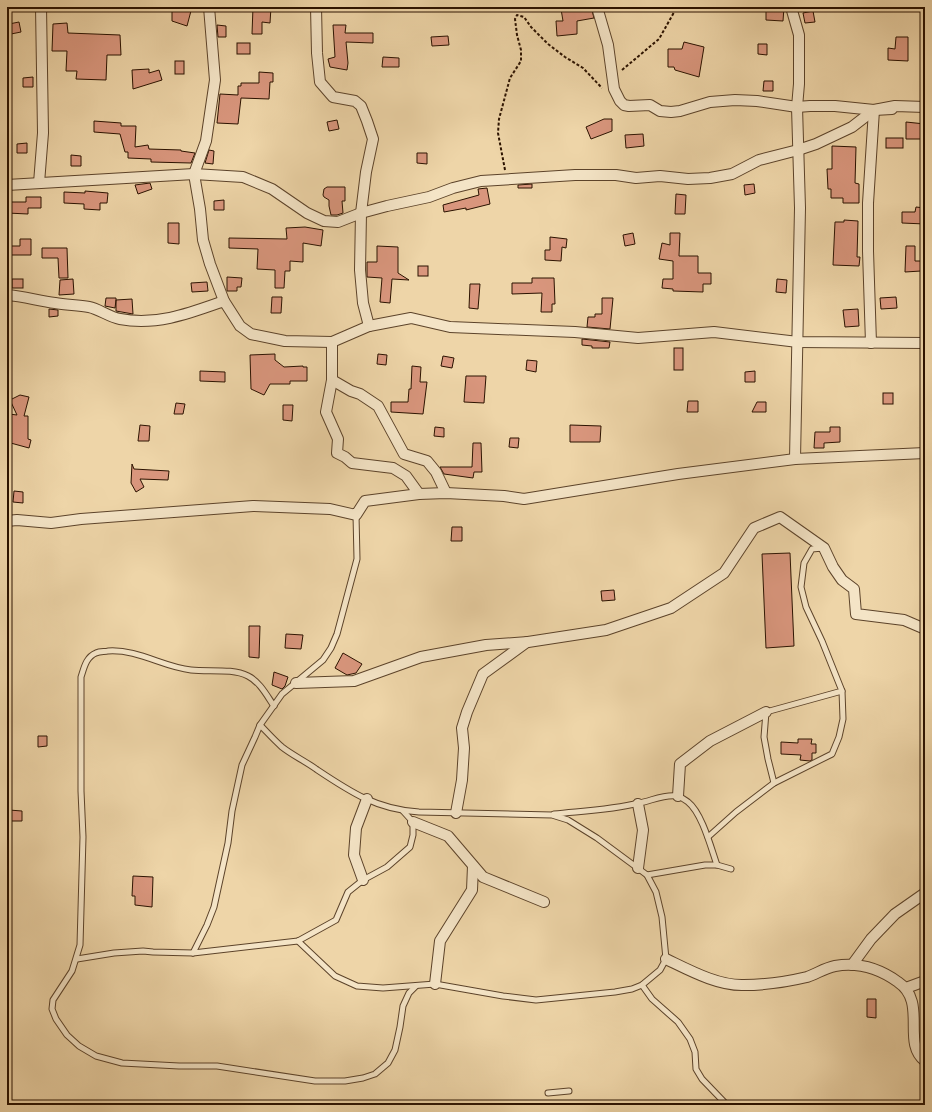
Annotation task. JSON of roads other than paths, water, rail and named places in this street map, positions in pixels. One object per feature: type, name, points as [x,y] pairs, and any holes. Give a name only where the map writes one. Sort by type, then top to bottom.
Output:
[{"type":"street","points":[[40,183],[43,134],[41,7]]},
{"type":"street","points":[[209,7],[215,80],[206,141],[194,174],[200,209],[203,240],[210,264],[224,301],[240,326],[251,334],[285,341],[332,342],[369,326],[411,318],[450,327],[575,332],[638,338],[714,332],[798,342],[925,343]]},
{"type":"street","points":[[316,7],[317,53],[320,82],[333,97],[355,101],[361,106],[368,121],[373,139],[366,172],[361,213],[361,277],[363,304],[369,326]]},
{"type":"street","points":[[597,7],[608,45],[616,95],[624,105],[650,105],[660,110],[671,112],[680,111],[710,102],[735,100],[757,101],[797,107],[835,106],[874,110],[892,109]]},
{"type":"street","points":[[791,7],[799,35],[799,84],[797,107],[800,208],[795,459]]},
{"type":"street","points":[[7,184],[194,174],[243,177],[272,189],[307,213],[324,220],[338,222],[361,213],[429,197],[481,180],[575,175],[616,175],[636,178],[660,176],[688,179],[710,178],[732,174],[759,160],[798,150],[852,127],[874,110],[895,106],[925,107]]},
{"type":"street","points":[[871,343],[868,203],[874,110]]},
{"type":"street","points":[[7,295],[20,296],[38,301],[71,306],[89,307],[119,319],[140,320],[166,319],[191,313],[224,301]]},
{"type":"street","points":[[332,342],[332,380],[326,412],[338,439],[337,453],[352,463],[388,467],[398,471],[406,476],[419,494]]},
{"type":"street","points":[[332,380],[351,391],[360,394],[378,406],[404,454],[427,461],[436,472],[446,493]]},
{"type":"street","points":[[7,520],[51,523],[81,519],[259,506],[330,509],[356,515],[365,502],[419,494],[446,493],[504,496],[524,500],[678,474],[795,459],[925,453]]},
{"type":"street","points":[[296,683],[354,681],[421,656],[486,645],[528,642],[606,630],[670,608],[724,572],[754,528],[780,517],[824,548],[833,567],[842,580],[854,589],[856,614],[904,620],[925,629]]},
{"type":"street","points":[[456,813],[462,780],[464,748],[462,728],[483,674],[528,642]]},
{"type":"street","points":[[678,796],[680,764],[710,741],[766,712]]},
{"type":"street","points":[[363,880],[354,855],[356,828],[367,800]]},
{"type":"street","points":[[638,804],[644,830],[638,868]]},
{"type":"street","points":[[413,822],[448,836],[483,877],[544,902]]},
{"type":"street","points":[[435,984],[440,940],[472,890],[473,866]]},
{"type":"street","points":[[852,965],[871,939],[895,914],[925,893]]},
{"type":"street","points":[[666,959],[695,973],[725,983],[742,985],[775,984],[808,976],[834,966],[852,965],[880,971],[906,988],[912,1000],[915,1048],[925,1062]]},
{"type":"street","points":[[906,988],[925,981]]},
{"type":"lane","points":[[193,953],[214,908],[228,843],[232,811],[242,765],[260,725],[282,694],[323,660],[331,648],[337,634],[357,559],[356,515]]},
{"type":"lane","points":[[708,837],[736,812],[774,783],[832,754],[840,737],[843,719],[842,691],[822,641],[806,608],[801,587],[804,563],[812,549],[824,548]]},
{"type":"lane","points":[[274,706],[256,681],[248,676],[234,672],[190,670],[127,652],[97,652],[87,660],[81,677],[81,791],[83,837],[80,945],[77,959],[72,971],[53,1000],[52,1009],[56,1019],[67,1035],[79,1046],[96,1056],[122,1063],[217,1066],[315,1081],[345,1081],[375,1074],[388,1063],[394,1050],[400,1027],[403,1006],[409,993],[416,986]]},
{"type":"lane","points":[[774,783],[764,737],[766,712],[842,691]]},
{"type":"lane","points":[[260,725],[282,747],[338,784],[367,800],[403,811],[552,814],[638,804],[661,797],[678,796],[689,802],[699,818],[708,837],[717,865]]},
{"type":"lane","points":[[77,959],[114,953],[143,951],[193,953],[298,941],[336,920],[348,892],[363,880],[387,867],[410,847],[413,835],[413,822],[403,811]]},
{"type":"lane","points":[[298,941],[335,976],[356,986],[383,988],[435,984],[496,995],[536,1000],[615,992],[632,989],[642,985],[660,970],[666,959],[662,917],[656,892],[647,875],[638,868],[597,838],[568,820],[552,814]]},
{"type":"lane","points":[[647,875],[704,865],[717,865],[731,870]]},
{"type":"lane","points":[[642,985],[652,999],[678,1022],[690,1039],[695,1052],[696,1069],[702,1079],[727,1105]]},
{"type":"lane","points":[[548,1093],[569,1091]]}]
